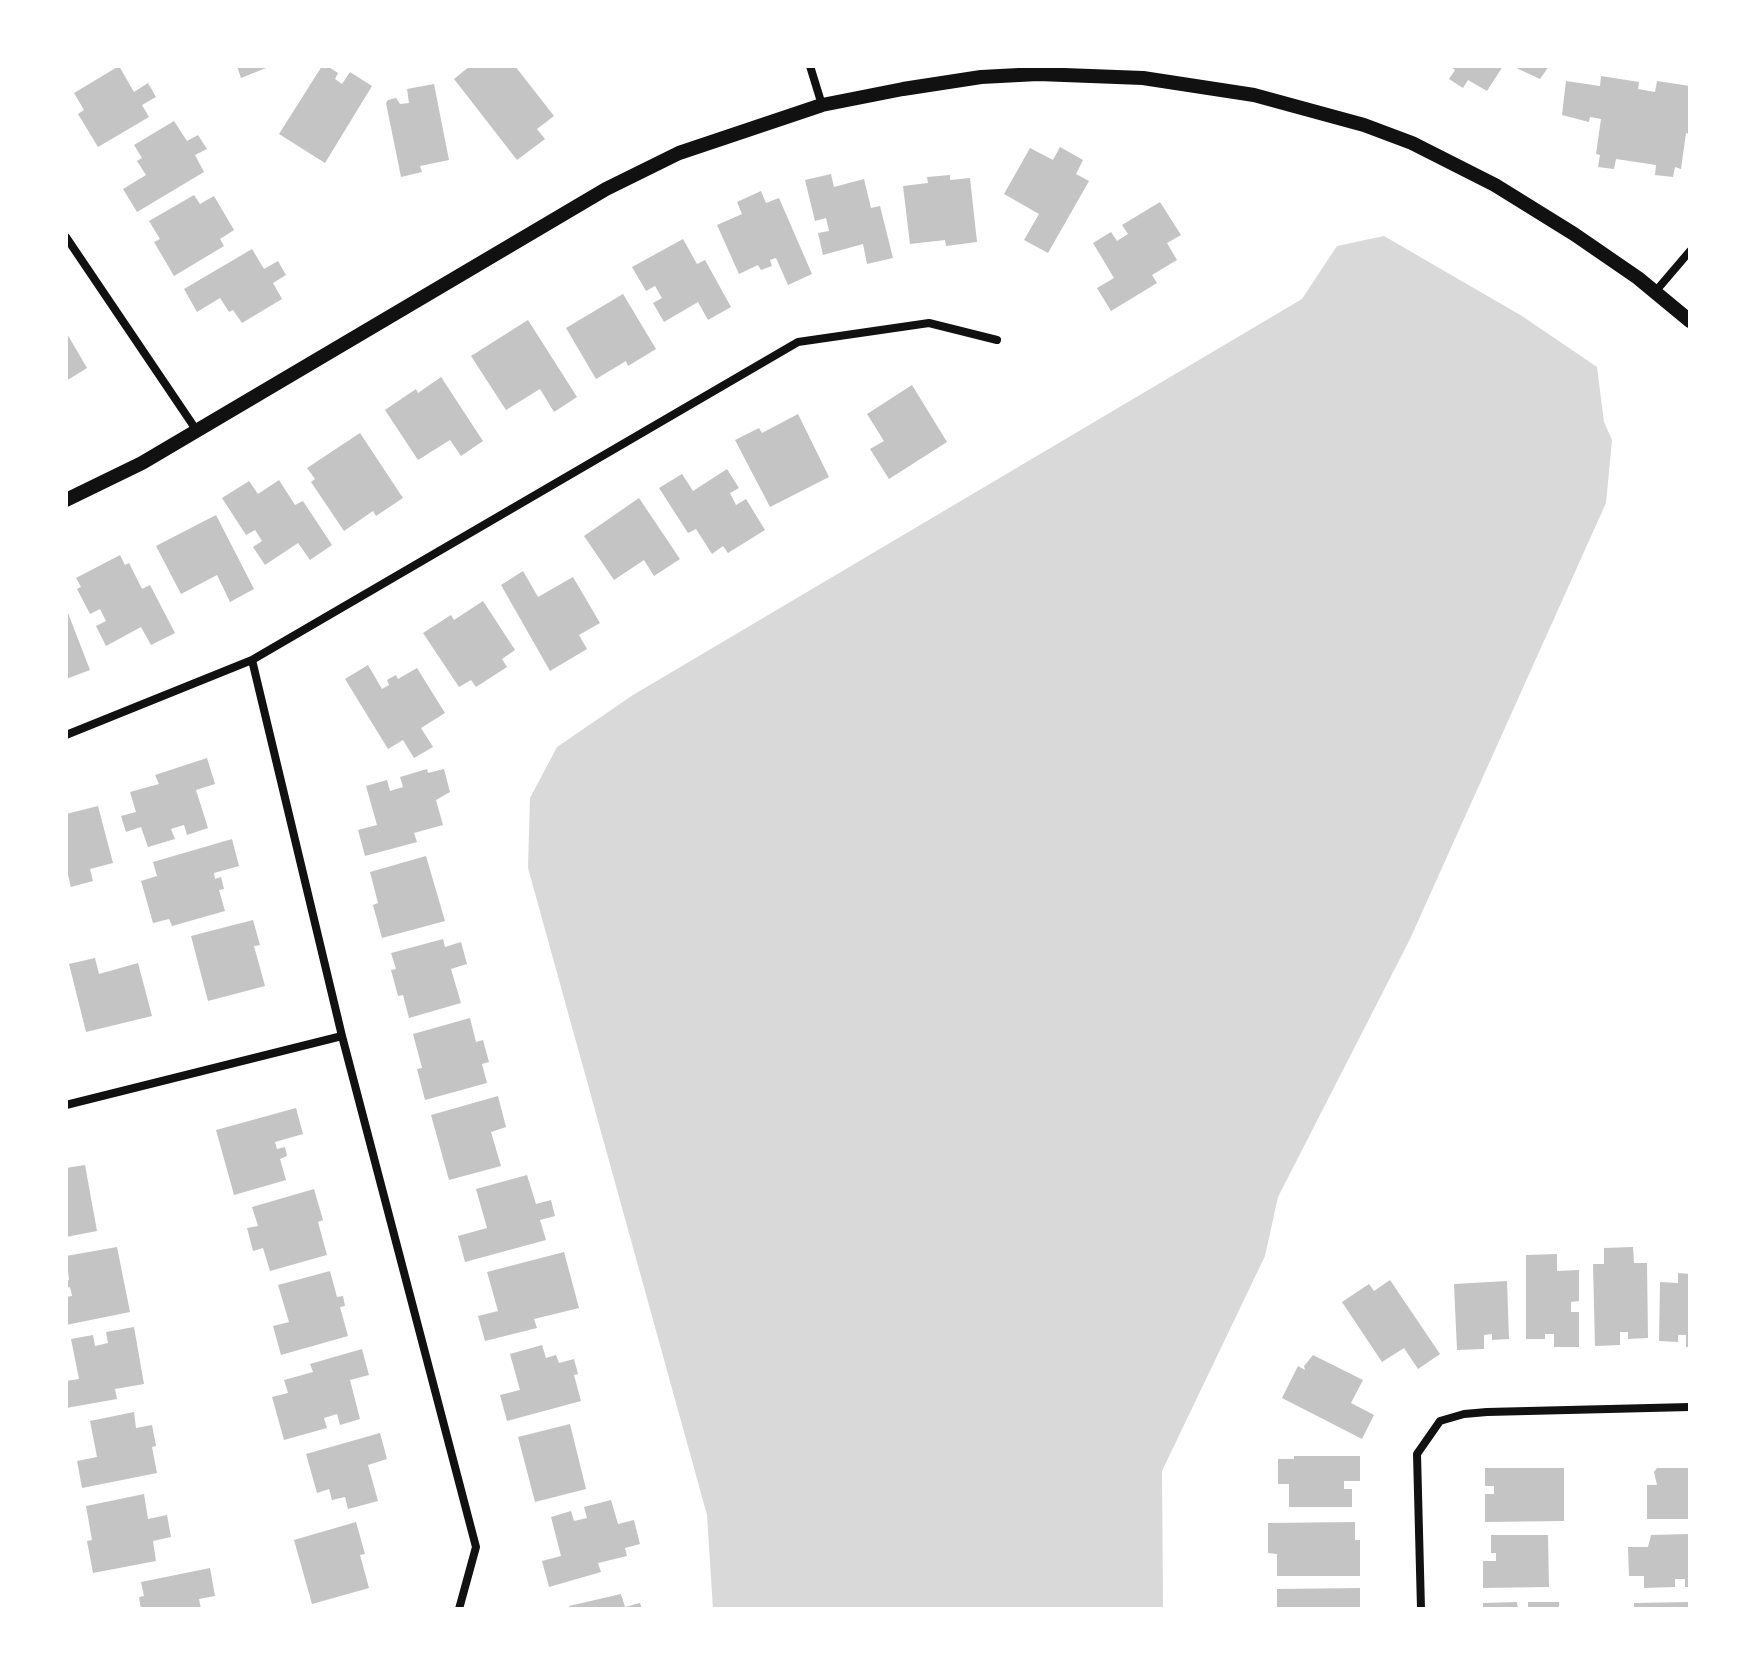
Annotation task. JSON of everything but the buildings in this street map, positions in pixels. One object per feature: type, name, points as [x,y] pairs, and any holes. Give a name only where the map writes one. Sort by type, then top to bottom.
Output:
[{"type":"street","points":[[810,66],[822,105]]},
{"type":"street","points":[[66,500],[142,463],[606,189],[679,153],[822,105],[981,77],[1038,74],[1143,78],[1254,95],[1364,125],[1454,163],[1574,234],[1690,321]]},
{"type":"street","points":[[66,237],[197,431]]},
{"type":"street","points":[[1655,292],[1690,251]]},
{"type":"street","points":[[66,735],[252,660],[798,342],[929,323],[997,340]]},
{"type":"street","points":[[252,660],[342,1036],[476,1547],[459,1609]]},
{"type":"street","points":[[66,1105],[342,1036]]},
{"type":"street","points":[[1421,1609],[1417,1454],[1440,1421],[1487,1412],[1690,1407]]},
{"type":"shaded area","points":[[1384,236],[1522,316],[1597,367],[1604,422],[1612,440],[1606,503],[1410,939],[1278,1197],[1265,1256],[1162,1471],[1163,1609],[713,1609],[707,1515],[528,868],[530,798],[557,747],[633,695],[1302,299],[1337,246]]}]
